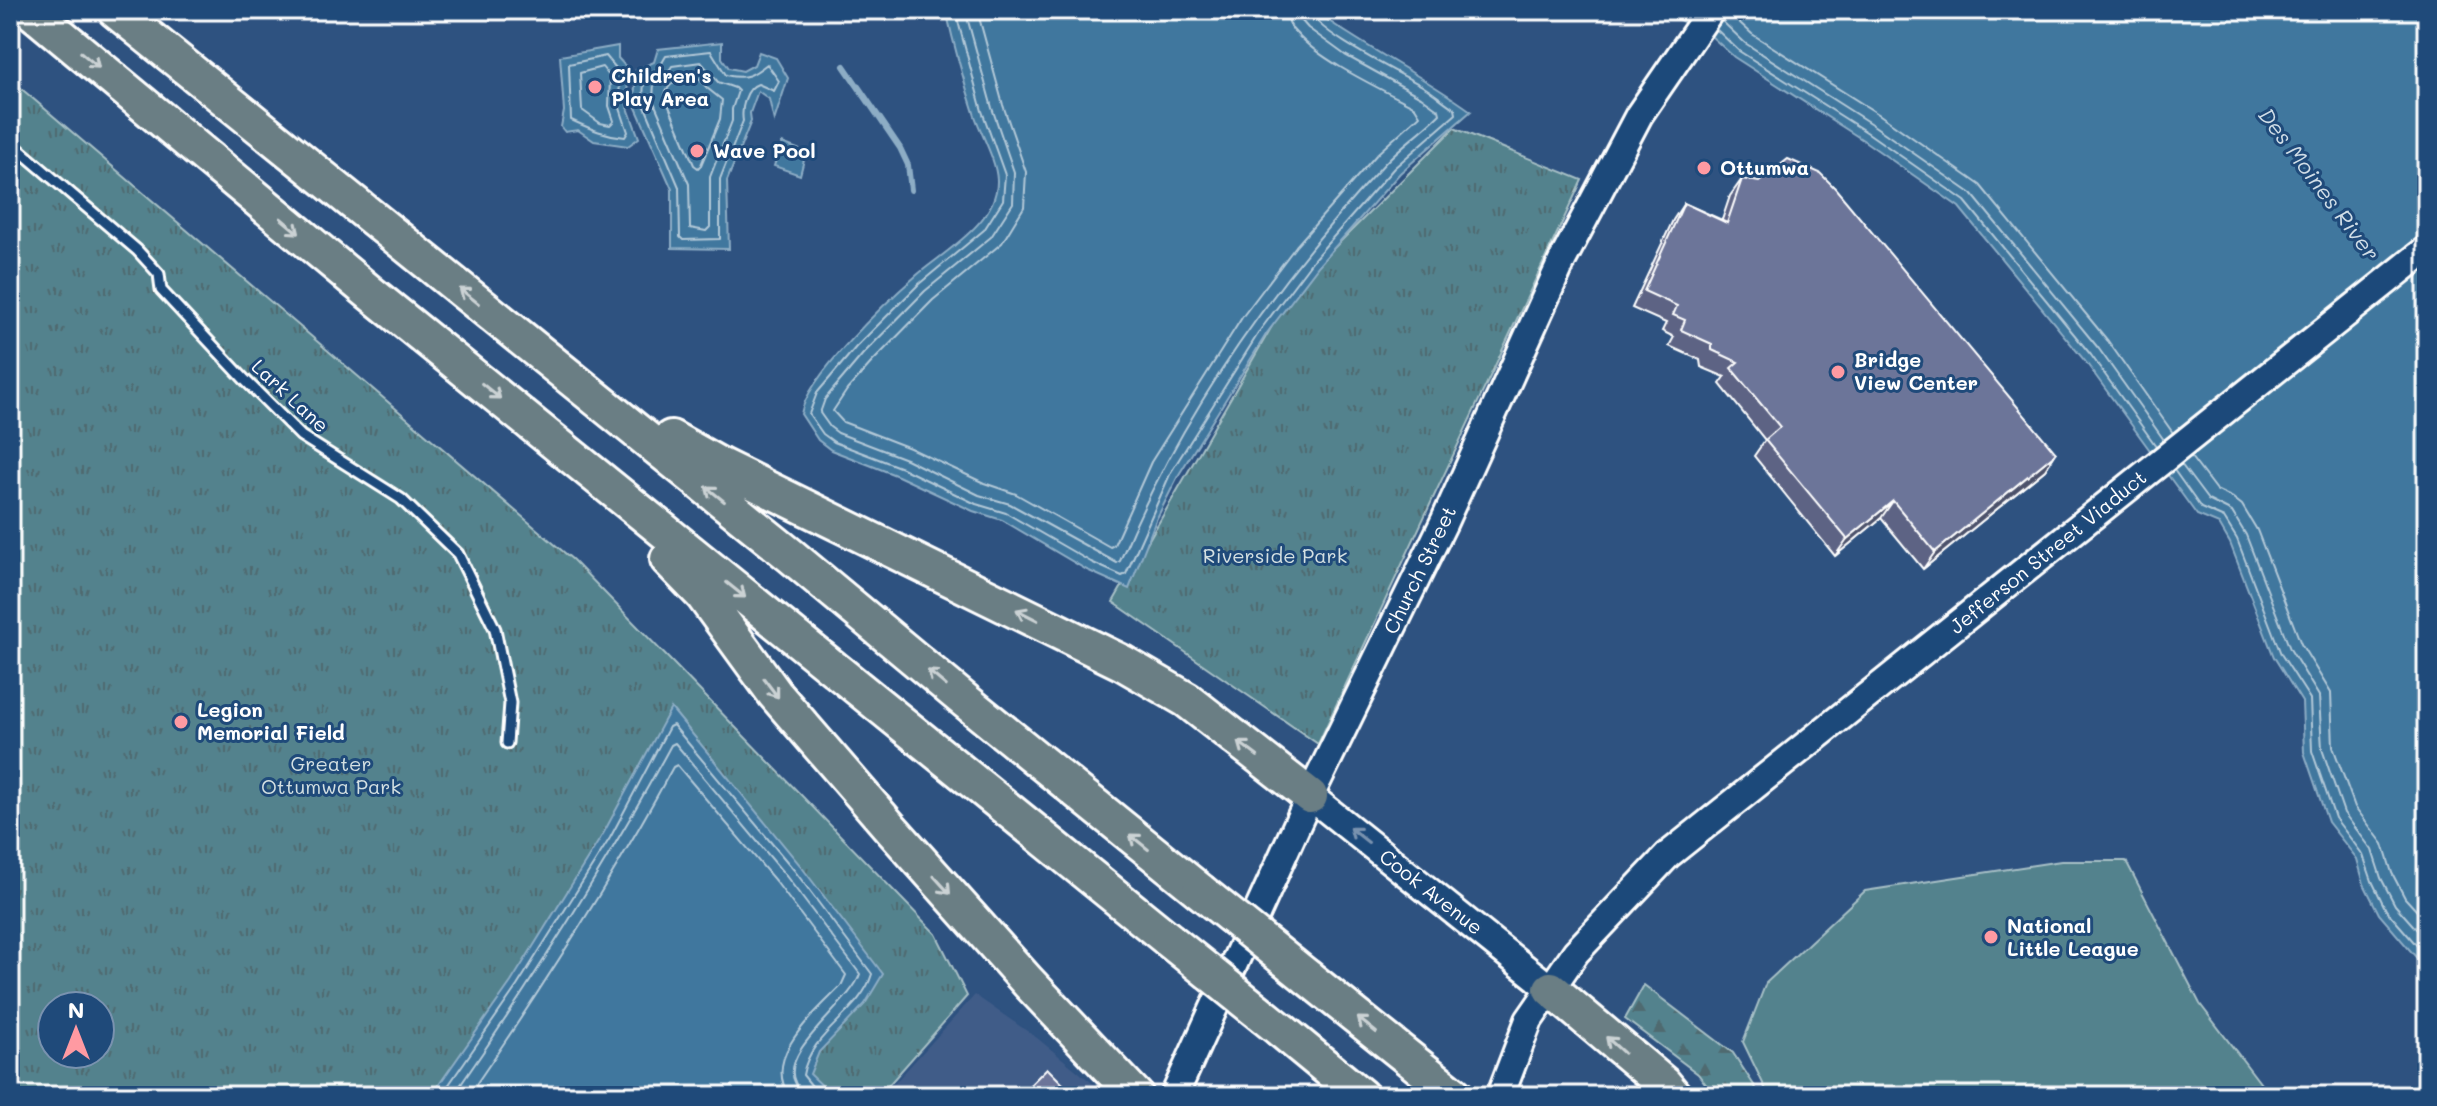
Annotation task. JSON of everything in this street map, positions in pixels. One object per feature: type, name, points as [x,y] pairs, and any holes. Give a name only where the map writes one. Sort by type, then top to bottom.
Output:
[{"type":"highway","points":[[30,10],[531,424],[1361,1096]]},
{"type":"highway","points":[[115,10],[1456,1096]]},
{"type":"highway","points":[[581,387],[721,466],[1123,663],[1187,700],[1310,796]]},
{"type":"highway","points":[[531,424],[703,595],[795,718],[1019,972],[1136,1096]]},
{"type":"highway","points":[[1551,989],[1664,1084],[1674,1096]]},
{"type":"main road","name":"Church Street","points":[[1174,1096],[1310,796],[1444,522],[1563,259],[1639,115],[1711,10]]},
{"type":"main road","name":"Jefferson Street Viaduct","points":[[1500,1096],[1529,1020],[1576,952],[1668,855],[2427,249]]},
{"type":"main road","name":"Cook Avenue","points":[[1310,796],[1551,989]]},
{"type":"lane","name":"Lark Lane","points":[[10,142],[137,250],[159,274],[161,290],[301,436],[401,499],[458,554],[495,629],[510,703],[507,743]]},
{"type":"shaded area","points":[[975,995],[1037,1038],[1108,1096],[883,1096]]},
{"type":"green space","name":"Greater Ottumwa Park","points":[[10,79],[573,560],[936,934],[967,996],[879,1096],[10,1096]]},
{"type":"green space","name":"Riverside Park","points":[[1454,128],[1582,180],[1318,744],[1113,602],[1294,288]]},
{"type":"green space","name":"National Little League","points":[[2061,861],[2126,861],[2200,1004],[2270,1096],[1769,1096],[1743,1042],[1766,983],[1865,891]]},
{"type":"green space","points":[[1644,985],[1733,1053],[1761,1096],[1715,1096],[1698,1074],[1625,1019]]},
{"type":"water","points":[[946,10],[1313,10],[1471,111],[1400,173],[1319,265],[1267,333],[1178,476],[1156,520],[1129,589],[1087,570],[1002,520],[973,511],[898,476],[831,450],[818,440],[801,414],[817,380],[850,340],[917,275],[980,222],[995,195],[997,180],[994,164],[975,116]]},
{"type":"water","name":"Des Moines River","points":[[1660,10],[2427,10],[2427,970],[2379,914],[2364,884],[2357,859],[2328,822],[2304,752],[2302,702],[2274,657],[2230,543],[2219,524],[2197,515],[2085,361],[1959,207],[1863,140],[1734,57],[1711,36]]},
{"type":"water","name":"Wave Pool","points":[[722,42],[722,58],[729,68],[743,71],[754,65],[759,52],[776,58],[788,78],[774,121],[769,99],[758,91],[750,113],[751,121],[727,181],[729,249],[672,248],[672,189],[634,103],[636,70],[654,62],[658,49]]},
{"type":"water","name":"Children's Play Area","points":[[618,46],[618,58],[628,69],[627,105],[639,138],[628,146],[594,141],[578,130],[565,132],[561,127],[564,111],[560,56]]},
{"type":"water","points":[[782,143],[806,152],[800,175],[774,166]]},
{"type":"water","points":[[671,708],[800,865],[883,974],[865,1004],[819,1052],[810,1074],[829,1092],[825,1096],[431,1096],[511,982],[603,834]]},
{"type":"building","name":"Bridge View Center","points":[[1788,159],[1820,173],[1835,188],[2056,453],[1935,552],[1893,501],[1847,539],[1765,440],[1780,427],[1731,368],[1738,362],[1712,350],[1712,344],[1681,330],[1685,320],[1673,315],[1677,306],[1644,291],[1684,203],[1727,223],[1742,179],[1759,182]]},
{"type":"building","points":[[1047,1068],[1075,1096],[1020,1095]]},
{"type":"waterway","points":[[844,66],[900,148],[908,165],[911,190]]},
{"type":"place","name":"Children's Play Area","points":[[595,87]]},
{"type":"place","name":"Wave Pool","points":[[697,151]]},
{"type":"place","name":"Ottumwa","points":[[1704,168]]},
{"type":"place","name":"Bridge View Center","points":[[1838,372]]},
{"type":"place","name":"Legion Memorial Field","points":[[181,722]]},
{"type":"place","name":"National Little League","points":[[1991,937]]}]
